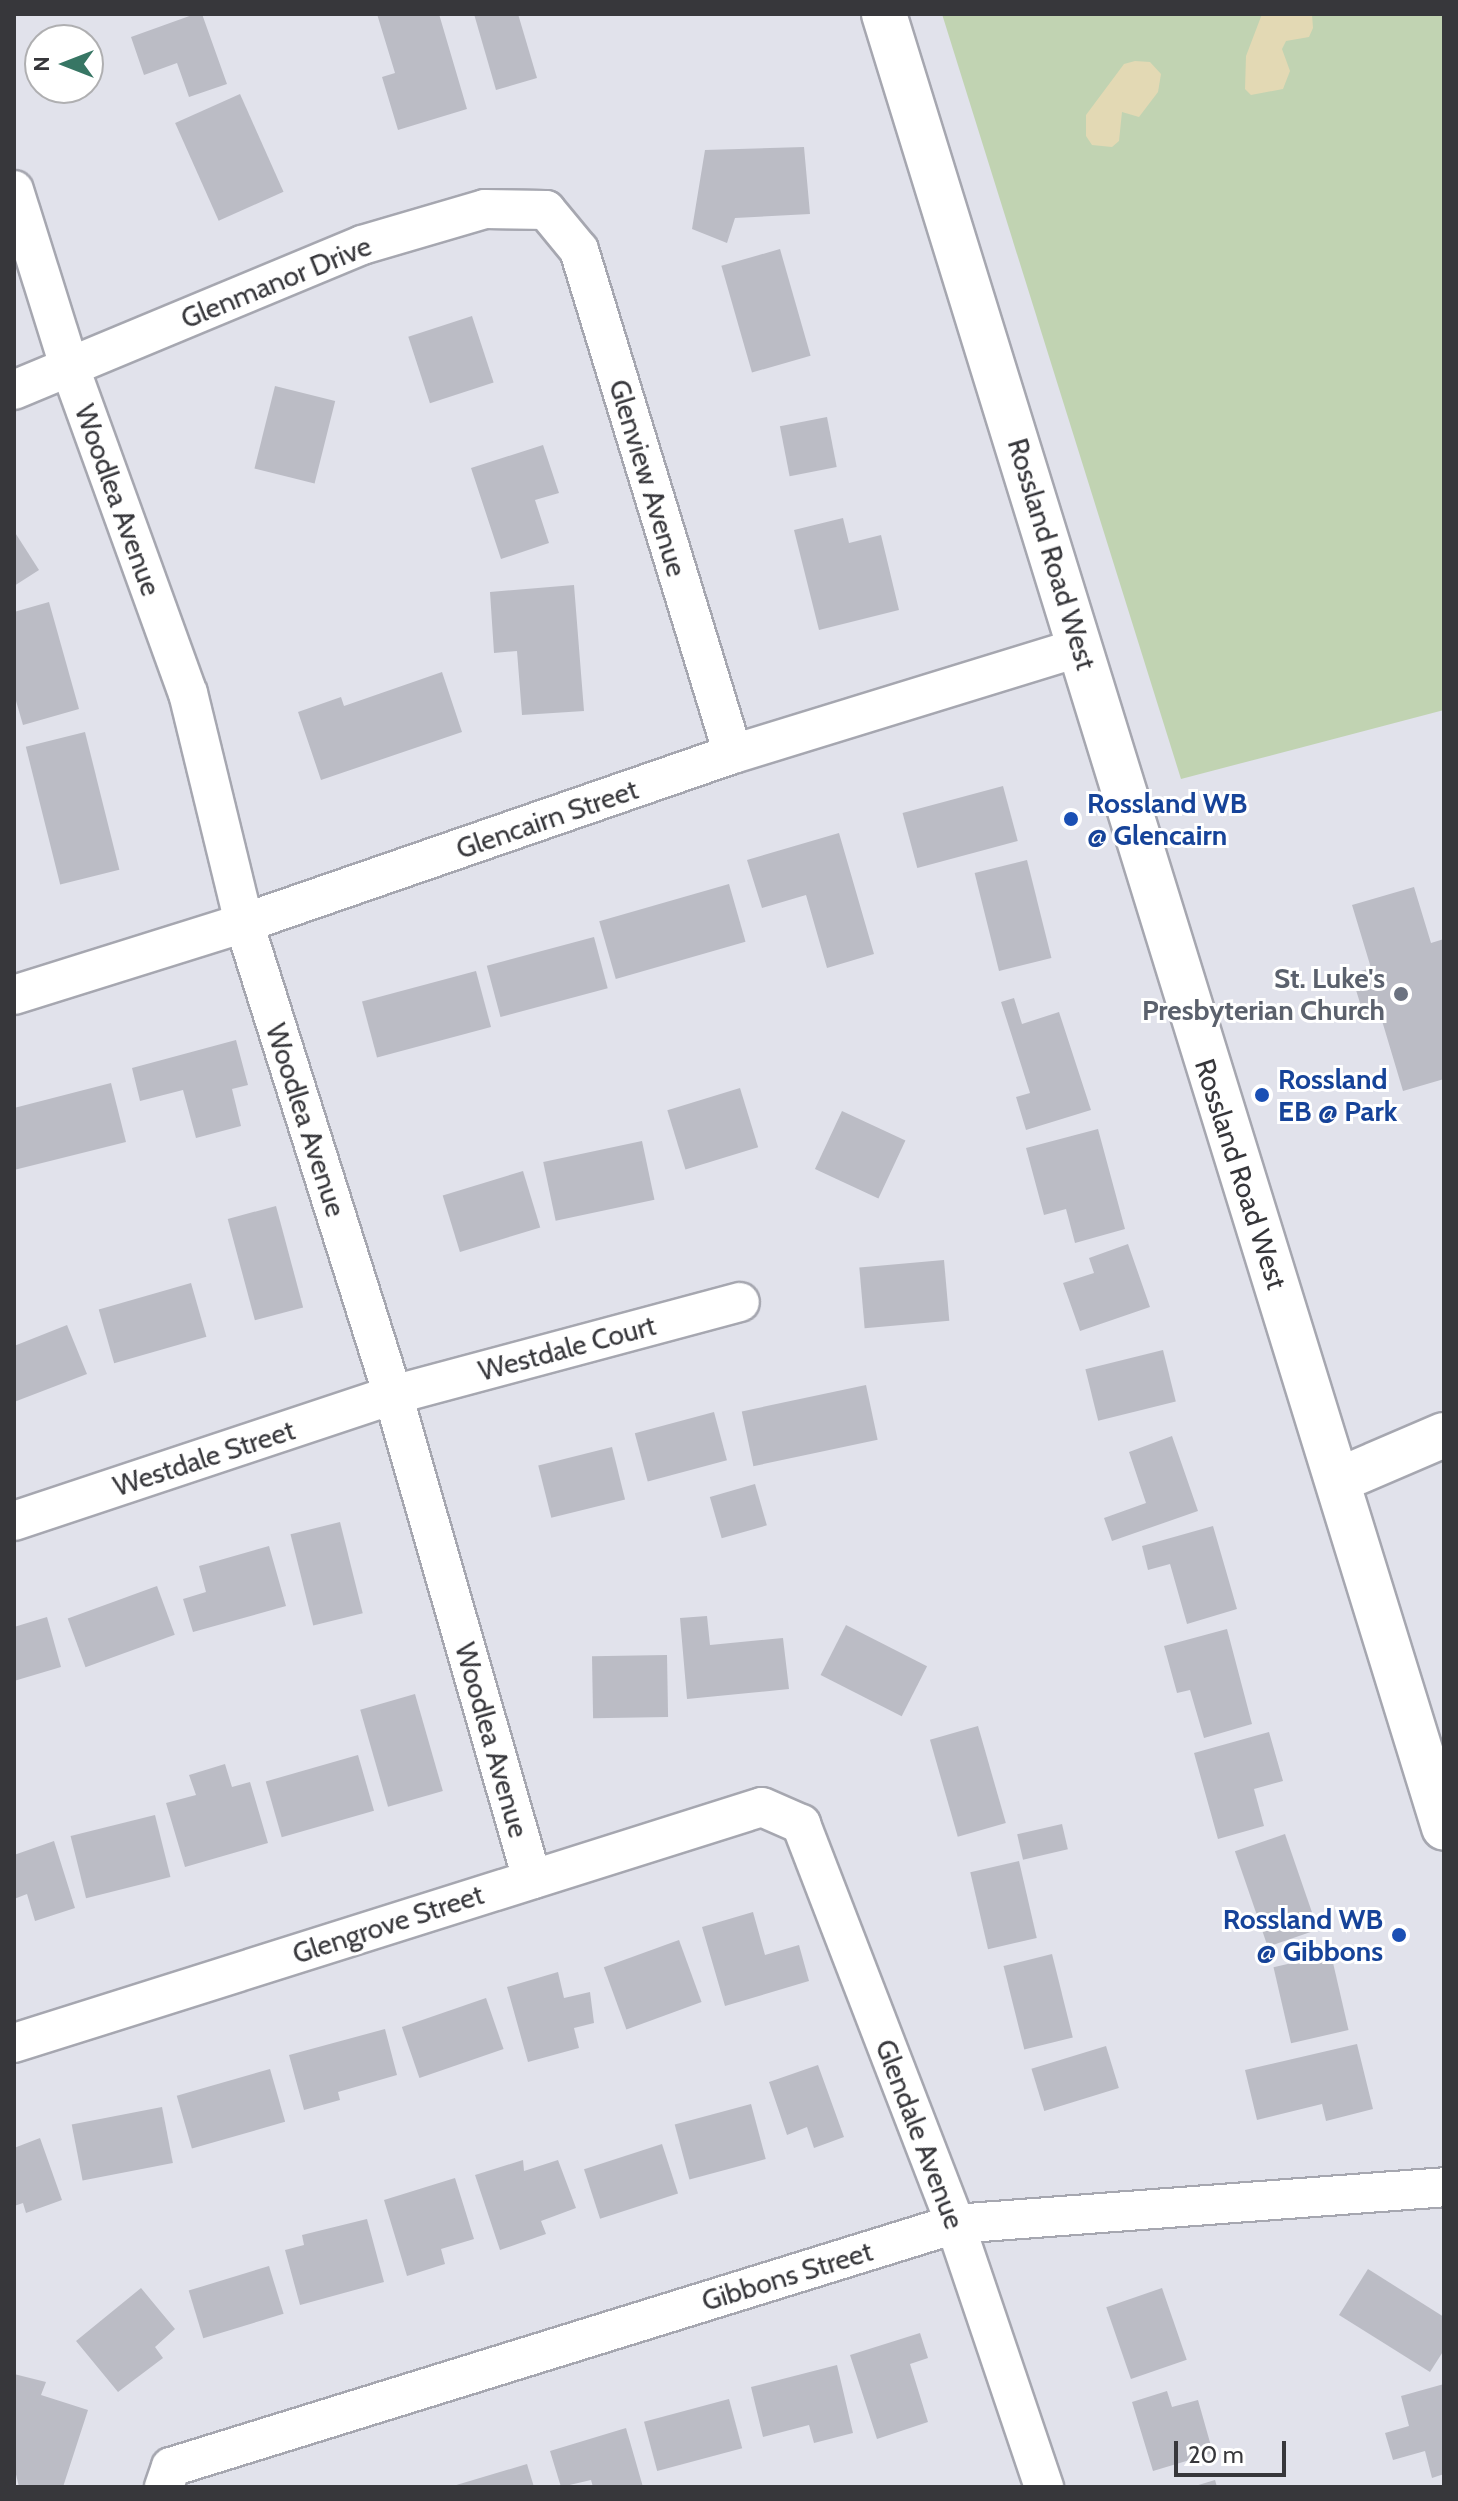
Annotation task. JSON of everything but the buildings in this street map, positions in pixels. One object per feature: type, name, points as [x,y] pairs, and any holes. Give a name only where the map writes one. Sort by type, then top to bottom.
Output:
[{"type":"main road","name":"Rossland Road West","points":[[884,14],[1081,647],[1208,1072],[1339,1480],[1444,1828]]},
{"type":"main road","points":[[1339,1480],[1444,1435]]},
{"type":"street","name":"Woodlea Avenue","points":[[14,190],[69,365],[188,693],[244,923],[393,1395],[532,1879]]},
{"type":"street","name":"Glenmanor Drive","points":[[14,390],[362,245],[485,209],[546,210]]},
{"type":"street","name":"Glenview Avenue","points":[[546,210],[579,250],[733,754]]},
{"type":"street","name":"Glencairn Street","points":[[14,995],[244,923],[733,754],[1081,647]]},
{"type":"street","name":"Westdale Court","points":[[393,1395],[740,1302]]},
{"type":"street","name":"Westdale Street","points":[[14,1521],[393,1395]]},
{"type":"street","name":"Glengrove Street","points":[[14,2043],[762,1807]]},
{"type":"street","name":"Glendale Avenue","points":[[762,1807],[801,1824],[955,2224],[1044,2487]]},
{"type":"street","name":"Gibbons Street","points":[[164,2487],[171,2467],[955,2224],[1444,2187]]},
{"type":"green space","points":[[942,14],[1444,14],[1444,710],[1181,779]]},
{"type":"sand","points":[[1262,14],[1312,14],[1313,28],[1309,37],[1286,41],[1282,49],[1290,71],[1283,89],[1251,95],[1245,89],[1246,56]]},
{"type":"sand","points":[[1150,62],[1161,74],[1158,92],[1139,117],[1122,112],[1119,141],[1112,147],[1092,145],[1086,136],[1086,115],[1124,64]]},
{"type":"place","name":"Rossland WB @ Glencairn","points":[[1071,819]]},
{"type":"place","name":"St. Luke's Presbyterian Church","points":[[1401,994]]},
{"type":"place","name":"Rossland EB @ Park","points":[[1262,1095]]},
{"type":"place","name":"Rossland WB @ Gibbons","points":[[1399,1935]]}]
